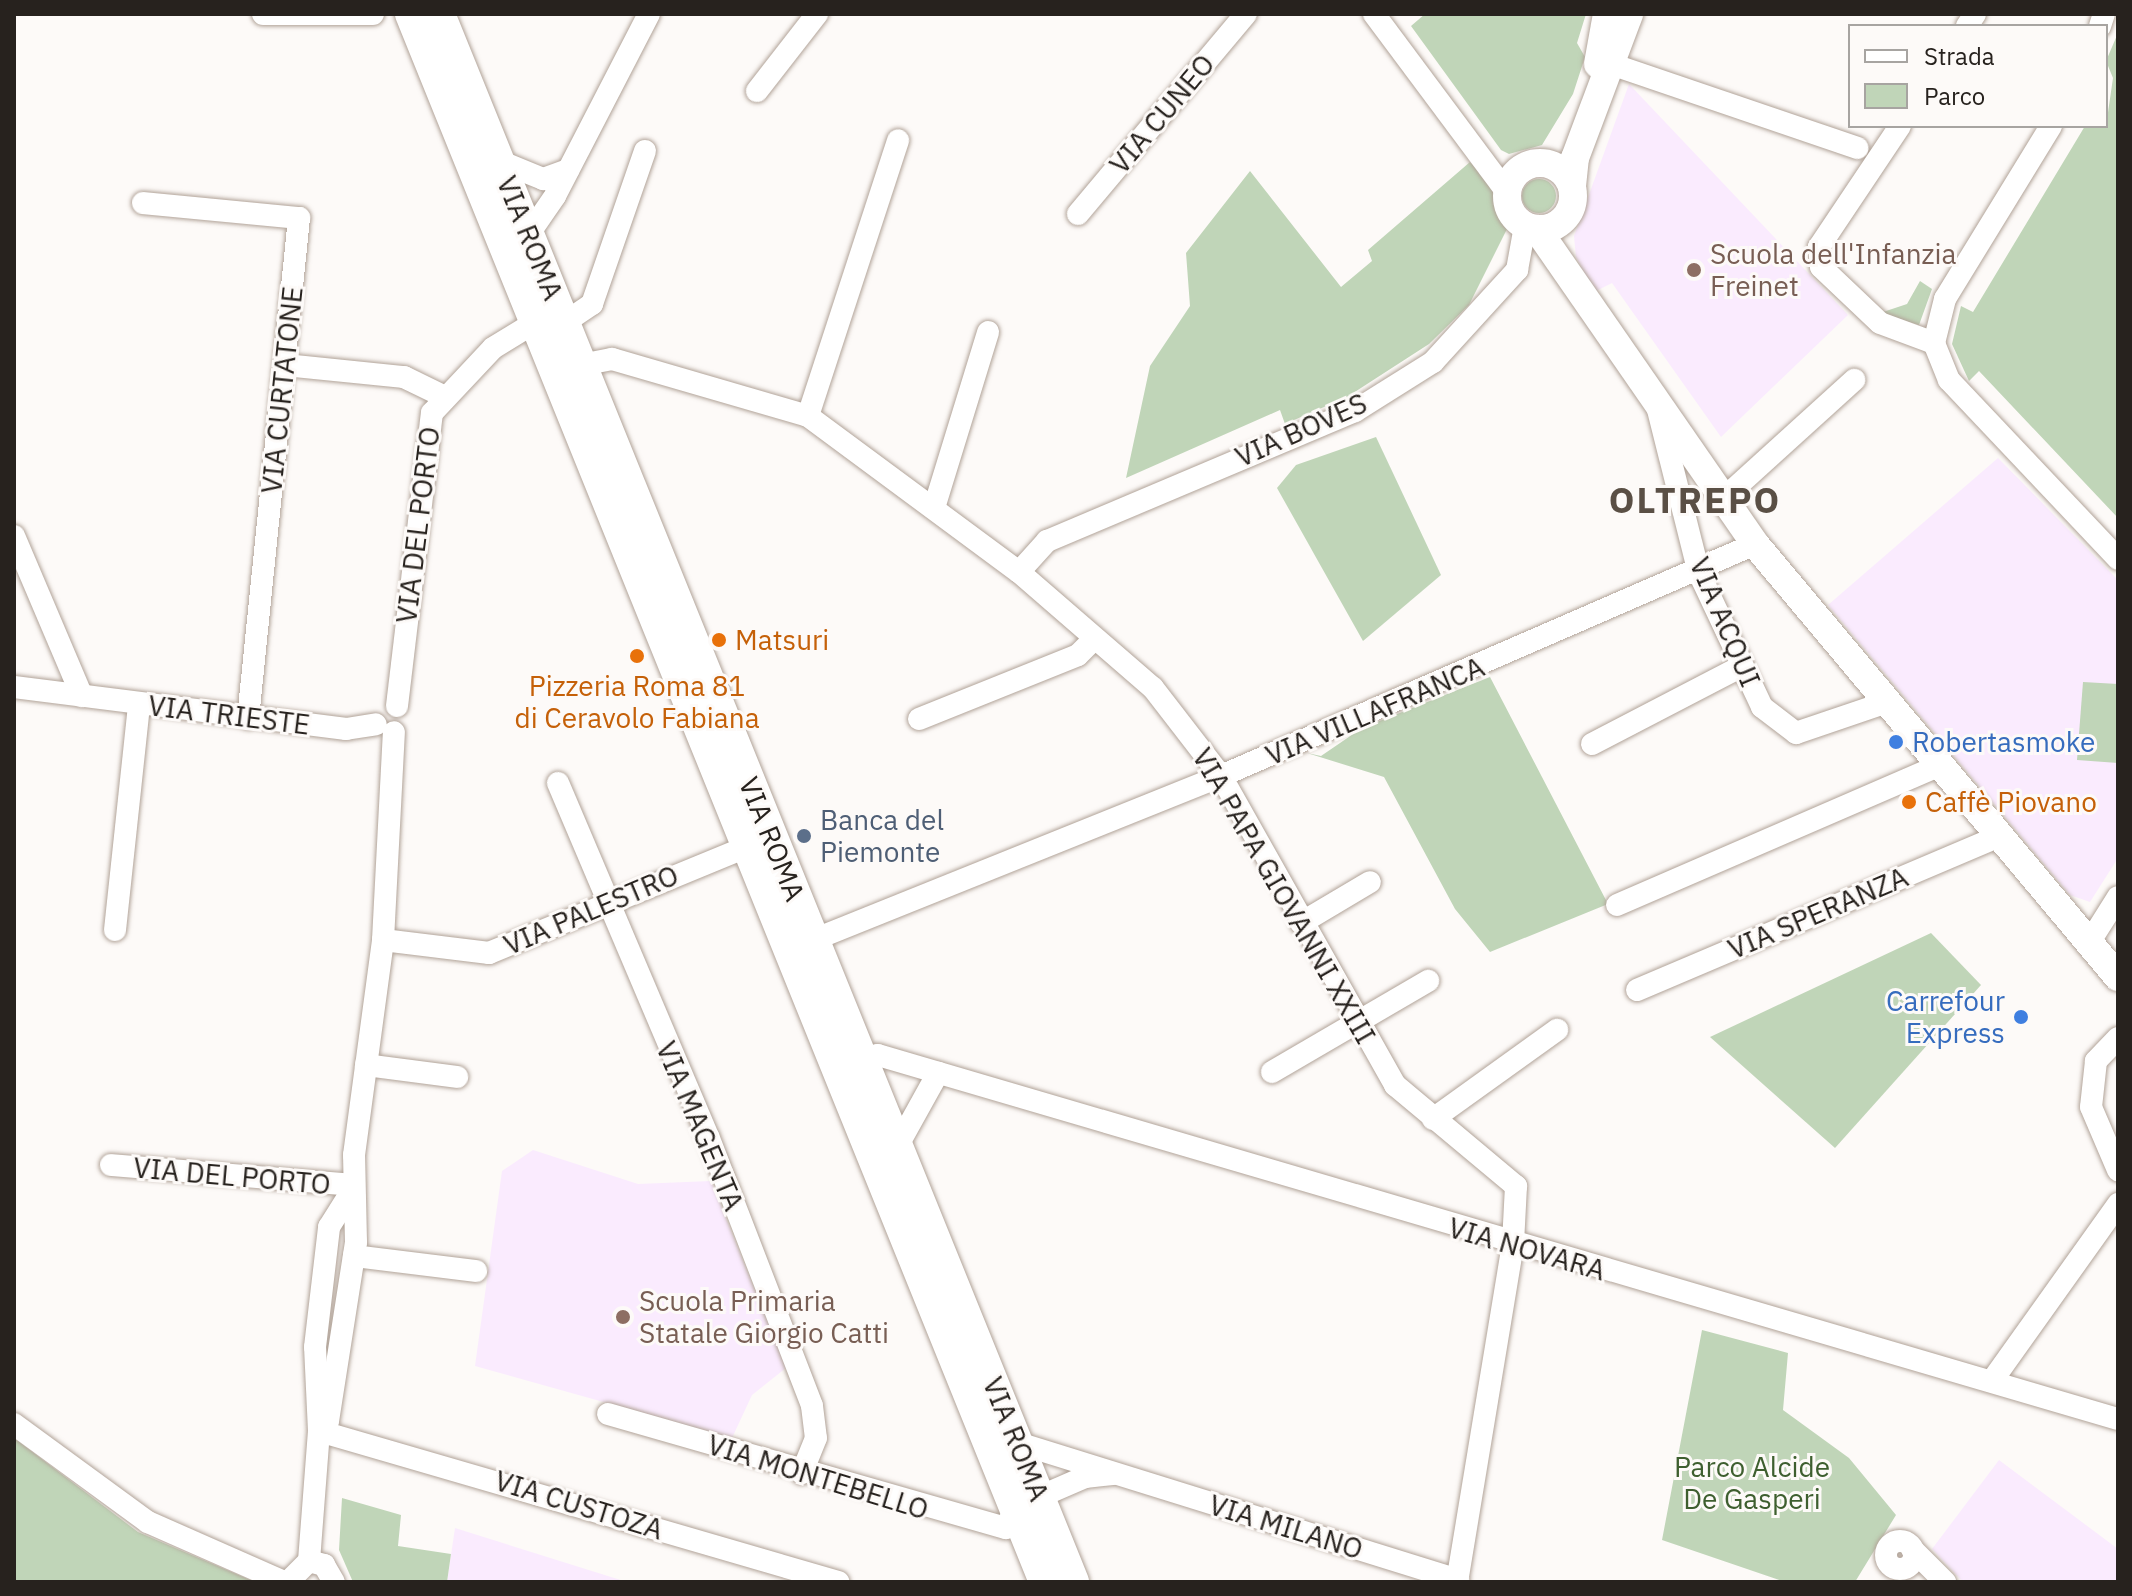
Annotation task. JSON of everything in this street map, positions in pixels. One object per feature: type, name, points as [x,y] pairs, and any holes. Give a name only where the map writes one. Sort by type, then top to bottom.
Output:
[{"type":"main road","points":[[411,14],[460,100]]},
{"type":"main road","points":[[439,14],[460,100]]},
{"type":"main road","name":"VIA ROMA","points":[[460,100],[499,161],[520,247]]},
{"type":"main road","name":"VIA ROMA","points":[[460,100],[520,247],[553,318],[748,846],[1073,1582]]},
{"type":"main road","name":"VIA ROMA","points":[[553,318],[581,365],[1018,1443],[1038,1497],[1045,1582]]},
{"type":"street","points":[[263,14],[373,14]]},
{"type":"street","points":[[520,247],[568,170],[649,14]]},
{"type":"street","points":[[757,91],[817,14]]},
{"type":"street","name":"VIA CUNEO","points":[[1078,214],[1246,14]]},
{"type":"street","points":[[1374,14],[1503,179],[1510,212],[1531,228],[1579,292],[1755,544],[2118,977]]},
{"type":"street","points":[[1579,292],[1563,248],[1566,217],[1575,158],[1605,62],[1607,14]]},
{"type":"street","points":[[1547,163],[1579,116],[1629,14]]},
{"type":"street","points":[[1605,62],[1857,148]]},
{"type":"street","points":[[1899,128],[1819,247],[1821,267],[1880,323],[1934,343]]},
{"type":"street","points":[[2050,128],[1945,299],[1934,343],[1949,380],[2118,559]]},
{"type":"street","points":[[808,416],[898,140]]},
{"type":"street","name":"VIA DEL PORTO","points":[[319,1431],[328,1421],[355,1249],[352,1189],[383,940],[385,728],[404,720],[397,706],[425,439],[445,397],[493,348],[553,318],[592,304],[645,151]]},
{"type":"street","points":[[499,161],[543,179],[568,170]]},
{"type":"street","points":[[1503,179],[1525,165],[1547,163],[1572,186]]},
{"type":"street","name":"VIA CURTATONE","points":[[143,203],[299,218],[248,718]]},
{"type":"street","points":[[1531,228],[1566,217]]},
{"type":"street","name":"VIA BOVES","points":[[1019,572],[1047,541],[1355,411],[1433,362],[1517,270],[1531,228]]},
{"type":"street","points":[[934,508],[988,332]]},
{"type":"street","name":"VIA PAPA GIOVANNI XXIII","points":[[581,365],[612,359],[808,416],[1019,572],[1153,688],[1221,776],[1301,923],[1395,1085],[1516,1186],[1513,1244],[1457,1581]]},
{"type":"street","points":[[285,365],[404,377],[445,397]]},
{"type":"street","points":[[1724,498],[1854,380]]},
{"type":"street","name":"VIA ACQUI","points":[[1655,401],[1699,573],[1740,667],[1762,707],[1796,733],[1887,702]]},
{"type":"street","points":[[14,536],[82,696]]},
{"type":"street","name":"VIA VILLAFRANCA","points":[[813,940],[1221,776],[1699,573],[1755,544]]},
{"type":"street","points":[[919,719],[1078,655],[1094,639]]},
{"type":"street","points":[[1592,744],[1740,667]]},
{"type":"street","name":"VIA TRIESTE","points":[[14,687],[346,729],[385,728]]},
{"type":"street","points":[[115,930],[139,704]]},
{"type":"street","points":[[1617,905],[1940,765]]},
{"type":"street","name":"VIA MAGENTA","points":[[558,783],[606,904],[708,1136],[812,1406],[816,1438],[802,1473]]},
{"type":"street","name":"VIA SPERANZA","points":[[1637,990],[1999,836]]},
{"type":"street","name":"VIA PALESTRO","points":[[383,940],[489,953],[748,846]]},
{"type":"street","points":[[1301,923],[1370,882]]},
{"type":"street","points":[[2089,943],[2118,897]]},
{"type":"street","points":[[1272,1072],[1428,981]]},
{"type":"street","points":[[1433,1119],[1557,1030]]},
{"type":"street","points":[[2118,1038],[2096,1061],[2091,1107],[2118,1170]]},
{"type":"street","name":"VIA NOVARA","points":[[861,1058],[878,1055],[1513,1244],[1994,1378],[2118,1419]]},
{"type":"street","points":[[366,1065],[457,1077]]},
{"type":"street","points":[[897,1147],[938,1073]]},
{"type":"street","name":"VIA DEL PORTO","points":[[111,1165],[352,1189]]},
{"type":"street","name":"VIA DEL PORTO","points":[[309,1561],[319,1431],[315,1347],[328,1235],[352,1189]]},
{"type":"street","points":[[1994,1378],[2118,1204]]},
{"type":"street","name":"VIA DEL PORTO","points":[[328,1235],[349,1229],[355,1249]]},
{"type":"street","points":[[355,1249],[476,1271]]},
{"type":"street","points":[[315,1347],[323,1361],[341,1353]]},
{"type":"street","name":"VIA MONTEBELLO","points":[[608,1414],[970,1523],[1006,1528],[1038,1497]]},
{"type":"street","points":[[14,1424],[148,1522],[286,1582],[309,1561],[324,1565],[334,1582]]},
{"type":"street","name":"VIA CUSTOZA","points":[[319,1431],[838,1582]]},
{"type":"street","name":"VIA MILANO","points":[[1018,1443],[1457,1581]]},
{"type":"street","points":[[1038,1497],[1115,1474]]},
{"type":"street","points":[[1912,1549],[1945,1582]]},
{"type":"shaded area","name":"Scuola dell'Infanzia Freinet","points":[[1629,84],[1848,315],[1721,437],[1612,283],[1594,292],[1576,257],[1574,236]]},
{"type":"shaded area","points":[[1998,458],[2118,580],[2118,858],[2090,902],[2070,895],[1828,605]]},
{"type":"shaded area","name":"Scuola Primaria Statale Giorgio Catti","points":[[533,1150],[638,1184],[711,1181],[786,1368],[752,1395],[732,1438],[475,1366],[502,1171]]},
{"type":"shaded area","points":[[1999,1460],[2118,1549],[2118,1582],[1963,1582],[1932,1549]]},
{"type":"shaded area","points":[[455,1528],[627,1582],[447,1582]]},
{"type":"green space","points":[[1425,14],[1586,14],[1577,43],[1585,57],[1573,94],[1542,145],[1509,154],[1501,150],[1411,26]]},
{"type":"green space","points":[[2118,33],[2118,518],[1979,371],[1969,381],[1952,344],[1961,306],[1973,312],[2084,128],[2108,128],[2113,78],[2108,56]]},
{"type":"green space","points":[[1470,162],[1494,187],[1508,227],[1469,305],[1429,344],[1347,397],[1285,424],[1280,410],[1126,478],[1150,366],[1190,306],[1186,253],[1250,171],[1341,287],[1372,261],[1368,250]]},
{"type":"green space","points":[[1539,179],[1551,184],[1556,196],[1551,208],[1539,213],[1527,208],[1522,196],[1527,184]]},
{"type":"green space","points":[[1920,281],[1932,289],[1919,325],[1880,313],[1907,304]]},
{"type":"green space","points":[[1376,437],[1441,575],[1363,641],[1277,488],[1296,465]]},
{"type":"green space","points":[[1490,677],[1608,904],[1490,952],[1455,909],[1384,777],[1307,753],[1321,756],[1362,728]]},
{"type":"green space","points":[[2083,682],[2118,684],[2118,763],[2077,760]]},
{"type":"green space","points":[[1931,933],[1981,985],[1835,1148],[1710,1037]]},
{"type":"green space","name":"Parco Alcide De Gasperi","points":[[1702,1330],[1788,1353],[1783,1410],[1849,1458],[1896,1515],[1855,1582],[1785,1582],[1662,1540]]},
{"type":"green space","points":[[14,1438],[138,1532],[255,1582],[14,1582]]},
{"type":"green space","points":[[342,1498],[401,1515],[398,1546],[451,1554],[447,1582],[353,1582],[339,1550]]},
{"type":"place","name":"Scuola dell'Infanzia Freinet","points":[[1694,270]]},
{"type":"place","name":"Matsuri","points":[[719,640]]},
{"type":"place","name":"Pizzeria Roma 81 di Ceravolo Fabiana","points":[[637,656]]},
{"type":"place","name":"Robertasmoke","points":[[1896,742]]},
{"type":"place","name":"Caffè Piovano","points":[[1909,802]]},
{"type":"place","name":"Banca del Piemonte","points":[[804,836]]},
{"type":"place","name":"Carrefour Express","points":[[2021,1017]]},
{"type":"place","name":"Scuola Primaria Statale Giorgio Catti","points":[[623,1317]]},
{"type":"district","name":"OLTREPO","points":[[1695,500]]}]
